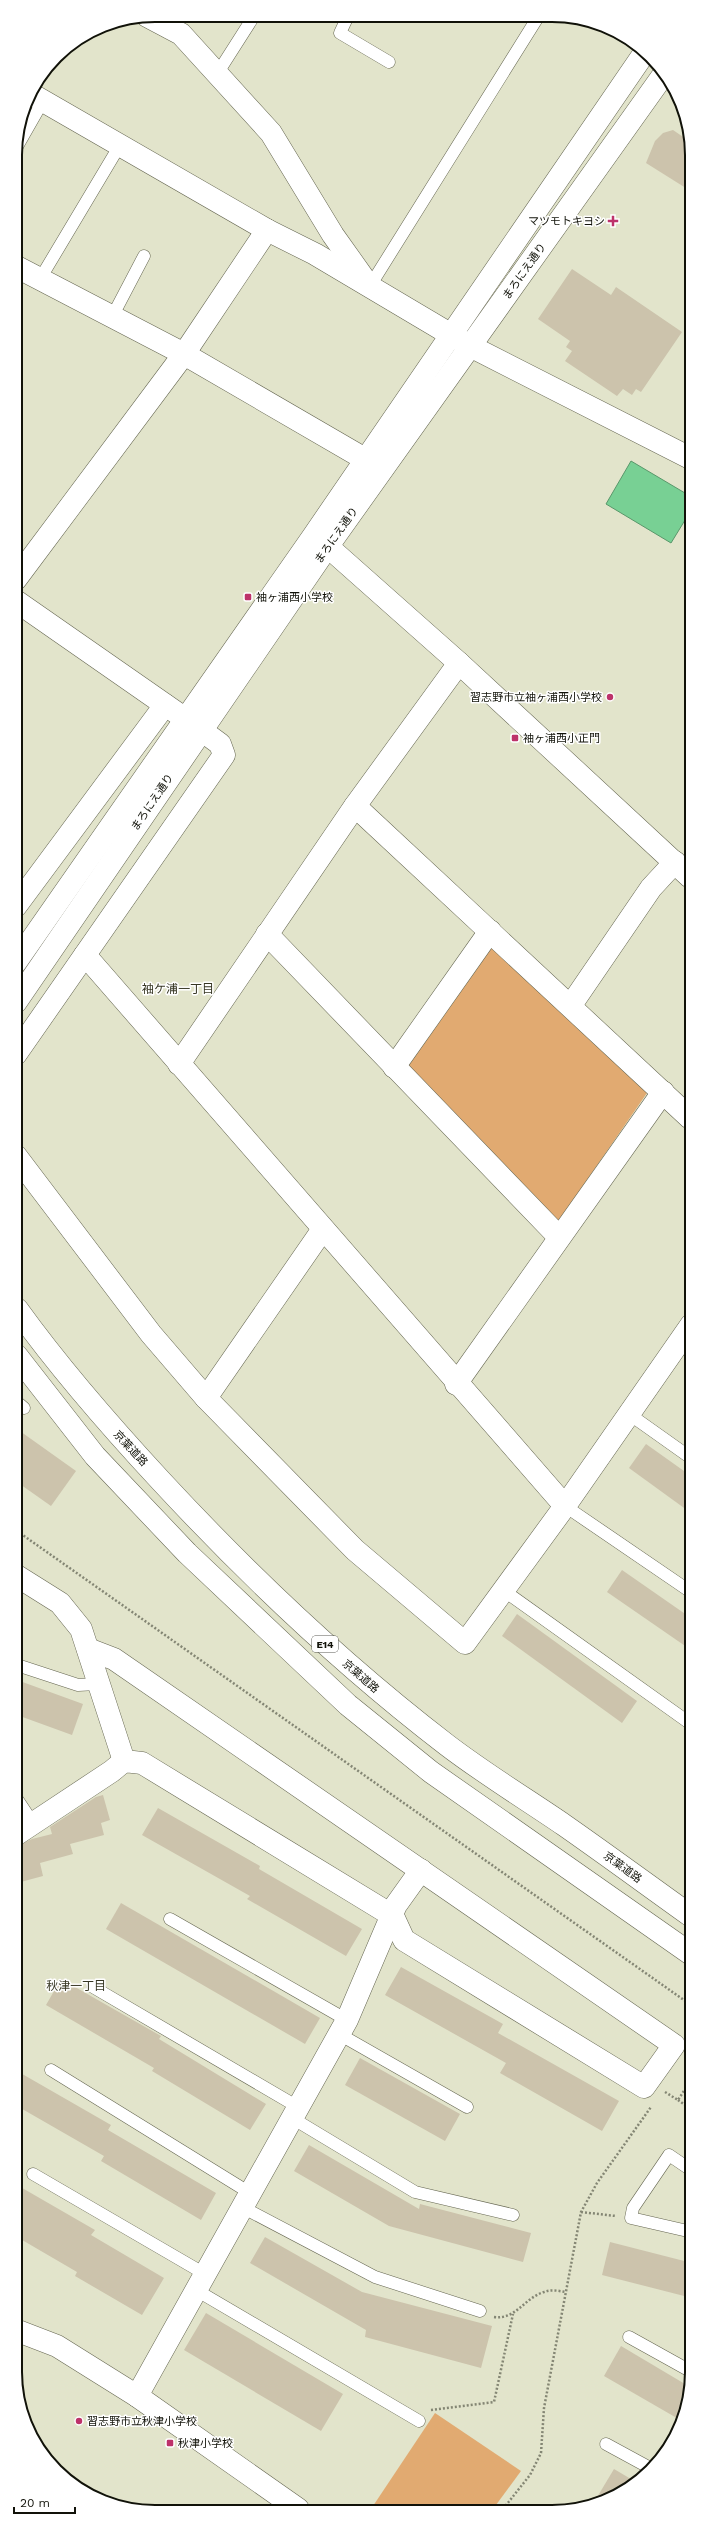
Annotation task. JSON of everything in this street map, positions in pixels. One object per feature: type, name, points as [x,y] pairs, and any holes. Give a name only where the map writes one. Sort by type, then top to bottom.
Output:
[{"type":"main road","points":[[158,22],[181,34],[271,133],[333,235],[370,286]]},
{"type":"main road","name":"まろにえ通り","points":[[22,993],[194,725],[374,464],[451,335],[642,57]]},
{"type":"main road","name":"まろにえ通り","points":[[374,464],[470,346],[661,78]]},
{"type":"main road","points":[[37,97],[267,230],[315,254],[470,346],[685,455]]},
{"type":"main road","points":[[22,571],[184,354],[267,230]]},
{"type":"main road","points":[[315,254],[333,235]]},
{"type":"main road","points":[[22,270],[184,354],[374,464]]},
{"type":"main road","points":[[321,541],[459,663],[685,872]]},
{"type":"main road","points":[[22,605],[220,744],[224,755],[22,1045]]},
{"type":"main road","points":[[179,1064],[355,806],[459,663]]},
{"type":"main road","points":[[22,898],[165,705]]},
{"type":"main road","name":"まろにえ通り","points":[[22,954],[194,725]]},
{"type":"main road","points":[[355,806],[571,1005],[685,1113]]},
{"type":"main road","points":[[571,1005],[651,888],[675,862]]},
{"type":"main road","points":[[394,1068],[490,931]]},
{"type":"main road","points":[[267,934],[394,1068],[559,1237]]},
{"type":"main road","points":[[85,955],[456,1384],[565,1506]]},
{"type":"main road","points":[[456,1384],[663,1092]]},
{"type":"main road","points":[[22,1164],[151,1334],[206,1398],[355,1550],[465,1644],[685,1337]]},
{"type":"main road","points":[[206,1398],[323,1229]]},
{"type":"main road","name":"京葉道路","points":[[22,1317],[52,1357],[115,1431],[204,1528],[290,1613],[374,1688],[449,1747],[685,1912]]},
{"type":"main road","name":"E14","points":[[22,1362],[95,1456],[187,1553],[348,1705],[432,1772],[685,1950]]},
{"type":"main road","points":[[22,1579],[60,1603],[81,1629],[97,1684],[124,1761]]},
{"type":"main road","points":[[25,1829],[112,1771],[124,1761],[142,1763],[393,1916],[404,1940],[644,2087],[674,2045],[114,1659],[88,1649]]},
{"type":"main road","points":[[137,2396],[343,2027],[393,1916],[396,1905],[421,1870]]},
{"type":"main road","points":[[22,2333],[57,2346],[137,2396],[292,2505]]},
{"type":"lane","points":[[217,74],[250,22]]},
{"type":"lane","points":[[345,22],[340,33],[389,62]]},
{"type":"lane","points":[[370,286],[535,22]]},
{"type":"lane","points":[[26,122],[37,97]]},
{"type":"lane","points":[[40,279],[120,145]]},
{"type":"lane","points":[[112,317],[144,256]]},
{"type":"lane","points":[[629,1414],[685,1454]]},
{"type":"lane","points":[[565,1506],[685,1588]]},
{"type":"lane","points":[[503,1590],[685,1720]]},
{"type":"lane","points":[[22,1667],[78,1685],[97,1684]]},
{"type":"lane","points":[[22,1818],[25,1829]]},
{"type":"lane","points":[[170,1919],[343,2027],[467,2107]]},
{"type":"lane","points":[[94,1986],[295,2113],[415,2192],[513,2215]]},
{"type":"lane","points":[[51,2070],[246,2200],[374,2277],[480,2311]]},
{"type":"lane","points":[[685,2165],[670,2155],[633,2208],[631,2218],[685,2230]]},
{"type":"lane","points":[[33,2174],[419,2421]]},
{"type":"lane","points":[[629,2337],[685,2368]]},
{"type":"lane","points":[[606,2444],[646,2466]]},
{"type":"path","points":[[22,1535],[685,2001]]},
{"type":"path","points":[[667,2084],[663,2091],[685,2105]]},
{"type":"path","points":[[678,2100],[685,2089]]},
{"type":"path","points":[[506,2505],[530,2475],[541,2453],[544,2408],[581,2212],[605,2171],[654,2103]]},
{"type":"path","points":[[581,2212],[631,2218]]},
{"type":"path","points":[[480,2311],[491,2316],[504,2318],[512,2314],[523,2304],[544,2292],[566,2292]]},
{"type":"path","points":[[419,2421],[427,2410],[494,2402],[512,2314]]},
{"type":"shaded area","points":[[631,461],[685,493],[685,520],[671,543],[606,504]]},
{"type":"shaded area","points":[[490,943],[649,1090],[556,1225],[403,1065]]},
{"type":"shaded area","points":[[435,2413],[521,2471],[496,2505],[374,2505]]},
{"type":"building","points":[[673,130],[684,138],[685,187],[646,163],[655,141],[663,133]]},
{"type":"building","points":[[572,269],[611,295],[616,287],[682,332],[641,392],[636,389],[632,395],[623,389],[617,396],[565,361],[572,351],[566,347],[570,341],[538,319]]},
{"type":"building","points":[[22,1433],[76,1471],[51,1506],[22,1486]]},
{"type":"building","points":[[646,1444],[685,1472],[685,1509],[629,1468]]},
{"type":"building","points":[[622,1570],[685,1614],[685,1646],[607,1592]]},
{"type":"building","points":[[517,1614],[637,1701],[622,1723],[502,1636]]},
{"type":"building","points":[[22,1682],[83,1704],[72,1735],[22,1717]]},
{"type":"building","points":[[103,1795],[110,1820],[101,1823],[104,1835],[70,1844],[73,1854],[40,1863],[43,1876],[22,1882],[22,1844],[32,1839],[52,1834],[50,1827],[96,1797]]},
{"type":"building","points":[[158,1808],[260,1866],[259,1869],[362,1929],[346,1956],[247,1899],[250,1896],[142,1835]]},
{"type":"building","points":[[121,1903],[320,2018],[305,2044],[106,1929]]},
{"type":"building","points":[[401,1967],[503,2024],[498,2033],[619,2101],[602,2131],[500,2073],[506,2063],[385,1995]]},
{"type":"building","points":[[61,1979],[161,2036],[159,2039],[266,2104],[250,2130],[152,2071],[154,2068],[46,2005]]},
{"type":"building","points":[[360,2058],[460,2114],[445,2141],[345,2085]]},
{"type":"building","points":[[22,2074],[111,2125],[108,2130],[216,2193],[201,2220],[101,2161],[104,2156],[22,2109]]},
{"type":"building","points":[[309,2145],[419,2209],[420,2204],[531,2233],[523,2262],[389,2226],[294,2171]]},
{"type":"building","points":[[22,2188],[95,2230],[91,2235],[164,2278],[142,2315],[75,2276],[77,2272],[22,2240]]},
{"type":"building","points":[[265,2237],[362,2292],[492,2326],[481,2368],[365,2337],[366,2330],[250,2263]]},
{"type":"building","points":[[610,2242],[685,2261],[685,2296],[602,2275]]},
{"type":"building","points":[[206,2313],[343,2394],[321,2431],[184,2350]]},
{"type":"building","points":[[621,2346],[685,2384],[677,2418],[604,2376]]},
{"type":"building","points":[[614,2469],[631,2479],[619,2487],[597,2497]]},
{"type":"place","name":"マツモトキヨシ","points":[[613,221]]},
{"type":"place","name":"袖ヶ浦西小学校","points":[[248,597]]},
{"type":"place","name":"習志野市立袖ヶ浦西小学校","points":[[610,697]]},
{"type":"place","name":"袖ヶ浦西小正門","points":[[515,738]]},
{"type":"place","name":"習志野市立秋津小学校","points":[[79,2421]]},
{"type":"place","name":"秋津小学校","points":[[170,2443]]},
{"type":"district","name":"袖ケ浦一丁目","points":[[178,989]]},
{"type":"district","name":"秋津一丁目","points":[[76,1986]]}]
